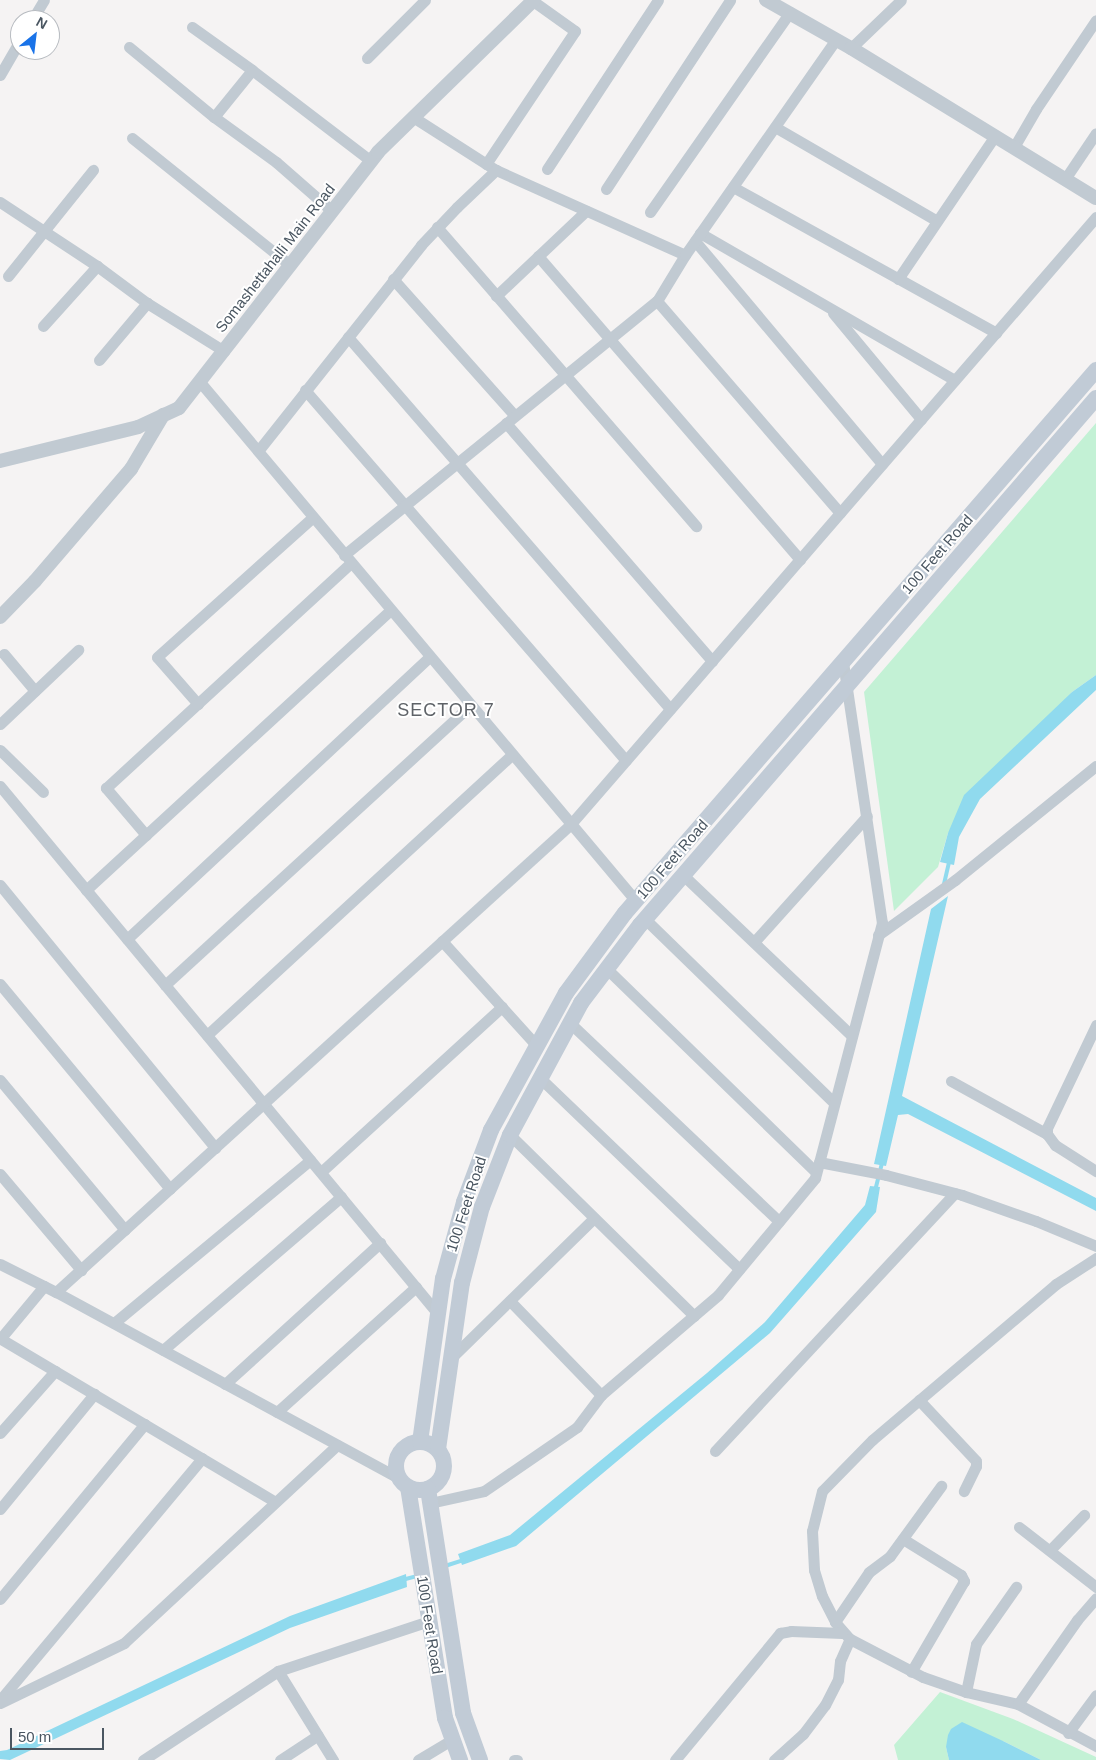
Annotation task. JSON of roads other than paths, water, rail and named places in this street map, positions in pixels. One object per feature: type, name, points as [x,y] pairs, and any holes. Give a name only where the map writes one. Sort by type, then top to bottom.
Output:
[{"type":"main road","name":"100 Feet Road","points":[[460,1760],[445,1718],[420,1560],[403,1483],[395,1465],[399,1452],[410,1443],[420,1442],[443,1279],[464,1202],[492,1130],[536,1045],[566,993],[636,901],[843,663],[1090,386],[1096,370]]},
{"type":"main road","name":"100 Feet Road","points":[[480,1760],[463,1714],[429,1496],[443,1475],[444,1461],[438,1450],[462,1283],[482,1207],[510,1135],[581,1004],[645,919],[1096,398]]},
{"type":"main road","points":[[420,1442],[431,1444],[438,1450]]},
{"type":"main road","points":[[403,1483],[421,1490],[429,1496]]},
{"type":"street","points":[[547,169],[658,0]]},
{"type":"street","points":[[606,189],[730,0]]},
{"type":"street","points":[[766,0],[836,39],[1096,198]]},
{"type":"street","points":[[851,48],[902,0]]},
{"type":"street","points":[[367,58],[422,1]]},
{"type":"street","points":[[258,451],[393,279],[491,167],[575,31],[529,2]]},
{"type":"street","name":"Somashettahalli Main Road","points":[[0,461],[138,427],[179,408],[371,161],[529,2]]},
{"type":"street","points":[[650,212],[790,12]]},
{"type":"street","points":[[1014,147],[1036,109],[1096,20]]},
{"type":"street","points":[[192,27],[252,70],[371,161]]},
{"type":"street","points":[[146,835],[106,788],[198,704],[347,559],[405,506],[657,301],[685,255],[836,39]]},
{"type":"street","points":[[129,47],[214,117],[276,162],[332,211]]},
{"type":"street","points":[[0,75],[10,58]]},
{"type":"street","points":[[214,117],[252,70]]},
{"type":"street","points":[[414,117],[491,167],[685,255]]},
{"type":"street","points":[[775,127],[937,221]]},
{"type":"street","points":[[1065,179],[1096,133]]},
{"type":"street","points":[[898,279],[995,136]]},
{"type":"street","points":[[132,138],[290,266]]},
{"type":"street","points":[[8,276],[93,170]]},
{"type":"street","points":[[733,186],[996,333]]},
{"type":"street","points":[[0,202],[46,231],[148,303],[224,351]]},
{"type":"street","points":[[496,296],[586,211]]},
{"type":"street","points":[[56,1292],[570,825],[1096,217]]},
{"type":"street","points":[[437,227],[696,526]]},
{"type":"street","points":[[698,237],[827,306],[955,380]]},
{"type":"street","points":[[698,237],[882,464]]},
{"type":"street","points":[[538,256],[800,559]]},
{"type":"street","points":[[43,326],[97,266]]},
{"type":"street","points":[[393,279],[712,661]]},
{"type":"street","points":[[657,301],[840,513]]},
{"type":"street","points":[[99,360],[148,303]]},
{"type":"street","points":[[827,306],[921,419]]},
{"type":"street","points":[[348,337],[670,709]]},
{"type":"street","points":[[200,382],[312,518],[636,901]]},
{"type":"street","points":[[306,390],[626,760]]},
{"type":"street","points":[[0,617],[35,581],[131,469],[163,415]]},
{"type":"street","points":[[198,704],[157,657],[312,518]]},
{"type":"street","points":[[86,890],[390,610]]},
{"type":"street","points":[[0,724],[78,650]]},
{"type":"street","points":[[4,654],[35,691]]},
{"type":"street","points":[[126,938],[429,657]]},
{"type":"street","points":[[429,1496],[484,1491],[577,1426],[601,1395],[718,1295],[815,1178],[882,922],[843,663]]},
{"type":"street","points":[[165,985],[470,706]]},
{"type":"street","points":[[0,750],[43,792]]},
{"type":"street","points":[[207,1035],[512,755]]},
{"type":"street","points":[[878,936],[956,880],[1096,766]]},
{"type":"street","points":[[0,786],[438,1314]]},
{"type":"street","points":[[754,942],[866,816]]},
{"type":"street","points":[[683,875],[852,1036]]},
{"type":"street","points":[[0,885],[215,1148]]},
{"type":"street","points":[[645,919],[834,1103]]},
{"type":"street","points":[[442,941],[536,1045]]},
{"type":"street","points":[[607,969],[818,1167],[872,1172],[956,1193],[1036,1221],[1096,1246]]},
{"type":"street","points":[[0,984],[170,1189]]},
{"type":"street","points":[[321,1172],[502,1007]]},
{"type":"street","points":[[570,1023],[779,1221]]},
{"type":"street","points":[[1047,1134],[1047,1128],[1096,1025]]},
{"type":"street","points":[[540,1078],[739,1270]]},
{"type":"street","points":[[0,1080],[125,1230]]},
{"type":"street","points":[[951,1081],[1047,1134],[1055,1145],[1096,1171]]},
{"type":"street","points":[[510,1135],[694,1316]]},
{"type":"street","points":[[114,1323],[310,1160]]},
{"type":"street","points":[[0,1174],[81,1270]]},
{"type":"street","points":[[715,1451],[956,1193]]},
{"type":"street","points":[[162,1350],[341,1197]]},
{"type":"street","points":[[451,1358],[594,1218]]},
{"type":"street","points":[[225,1384],[380,1244]]},
{"type":"street","points":[[846,1636],[835,1622],[822,1596],[814,1570],[812,1531],[822,1491],[872,1440],[919,1400],[1056,1284],[1096,1258]]},
{"type":"street","points":[[0,1264],[114,1323],[403,1483]]},
{"type":"street","points":[[44,1286],[0,1339],[275,1502]]},
{"type":"street","points":[[277,1412],[416,1287]]},
{"type":"street","points":[[510,1301],[601,1395]]},
{"type":"street","points":[[0,1433],[54,1370]]},
{"type":"street","points":[[0,1509],[94,1394]]},
{"type":"street","points":[[919,1400],[976,1461],[976,1466],[964,1491]]},
{"type":"street","points":[[0,1599],[145,1424]]},
{"type":"street","points":[[0,1701],[124,1643],[337,1445]]},
{"type":"street","points":[[0,1701],[202,1458]]},
{"type":"street","points":[[835,1622],[869,1572],[888,1558],[940,1486]]},
{"type":"street","points":[[1050,1550],[1084,1515]]},
{"type":"street","points":[[1019,1528],[1096,1587]]},
{"type":"street","points":[[903,1539],[961,1575],[964,1581],[912,1672]]},
{"type":"street","points":[[966,1692],[976,1644],[1016,1587]]},
{"type":"street","points":[[1018,1704],[1077,1620],[1096,1598]]},
{"type":"street","points":[[143,1760],[278,1671],[429,1621]]},
{"type":"street","points":[[676,1760],[780,1634],[791,1630],[846,1636],[912,1672],[966,1692],[1018,1704],[1068,1733],[1096,1746]]},
{"type":"street","points":[[774,1760],[803,1734],[825,1705],[838,1680],[846,1636]]},
{"type":"street","points":[[278,1671],[333,1760]]},
{"type":"street","points":[[1068,1733],[1096,1694]]},
{"type":"street","points":[[280,1760],[318,1735]]},
{"type":"street","points":[[418,1760],[453,1739]]},
{"type":"water","points":[[1096,675],[1096,690],[980,799],[959,837],[954,865],[940,862],[948,833],[964,795],[1072,692]]},
{"type":"water","points":[[948,896],[902,1096],[1096,1198],[1096,1211],[908,1114],[898,1115],[886,1166],[874,1164],[931,909]]},
{"type":"water","points":[[870,1186],[880,1187],[876,1212],[770,1333],[516,1546],[462,1565],[458,1554],[510,1535],[707,1373],[765,1322],[865,1205]]},
{"type":"water","points":[[406,1574],[407,1587],[290,1628],[10,1760],[0,1759],[0,1751],[7,1750],[290,1616]]},
{"type":"water","points":[[962,1722],[1041,1760],[949,1760],[946,1747],[948,1735],[951,1729]]},
{"type":"waterway","points":[[944,884],[950,859]]},
{"type":"waterway","points":[[875,1191],[882,1162]]},
{"type":"waterway","points":[[445,1566],[464,1560]]},
{"type":"waterway","points":[[402,1580],[417,1576]]},
{"type":"district","name":"SECTOR 7","points":[[446,710]]}]
